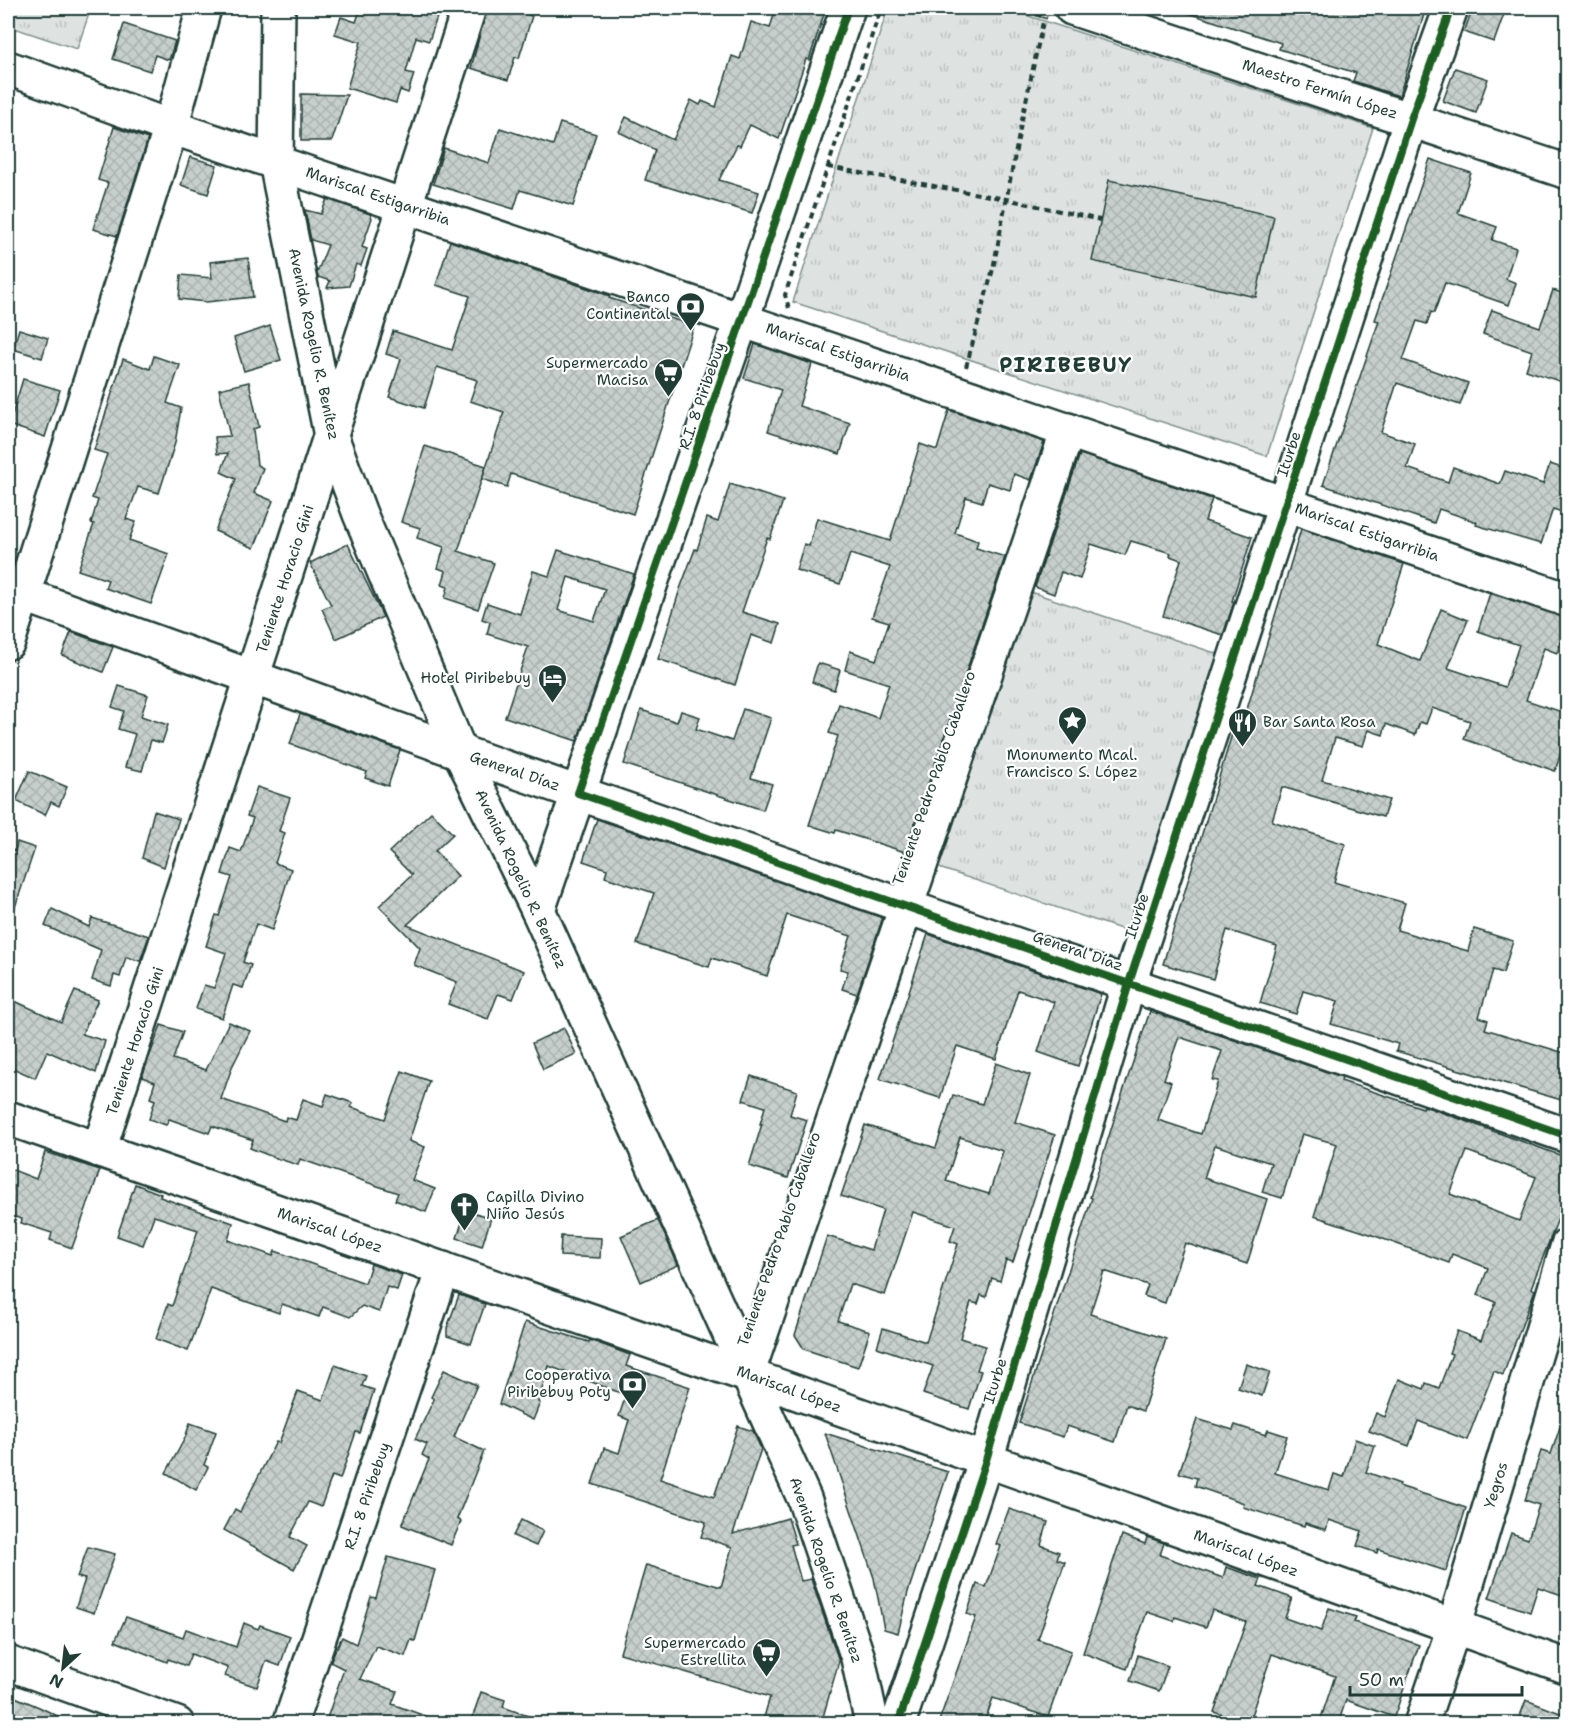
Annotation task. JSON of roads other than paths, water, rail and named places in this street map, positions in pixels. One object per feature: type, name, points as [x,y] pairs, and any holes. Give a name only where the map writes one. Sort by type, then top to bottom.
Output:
[{"type":"street","points":[[8,642],[15,592],[171,127],[204,8]]},
{"type":"street","name":"Avenida Rogelio R. Benítez","points":[[278,8],[276,162],[331,436],[360,514],[460,752],[538,910],[804,1498],[858,1658],[872,1724]]},
{"type":"street","name":"Teniente Horacio Gini","points":[[99,1150],[469,8]]},
{"type":"street","name":"R.I. 8 Piribebuy","points":[[538,910],[848,8]]},
{"type":"street","name":"Iturbe","points":[[898,1724],[986,1460],[1129,983],[1412,119],[1451,8]]},
{"type":"street","name":"Maestro Fermín López","points":[[1058,12],[1112,14],[1568,172]]},
{"type":"street","name":"Mariscal Estigarribia","points":[[8,69],[171,127],[1568,600]]},
{"type":"street","name":"Teniente Pedro Pablo Caballero","points":[[747,1375],[1068,430]]},
{"type":"street","name":"General Díaz","points":[[15,592],[460,752],[1568,1136]]},
{"type":"street","name":"Mariscal López","points":[[8,1118],[747,1375],[1568,1667]]},
{"type":"street","name":"Yegros","points":[[1420,1724],[1454,1627],[1568,1245]]},
{"type":"street","name":"R.I. 8 Piribebuy","points":[[290,1724],[443,1269]]},
{"type":"street","points":[[8,1663],[177,1724]]},
{"type":"place","name":"Banco Continental","points":[[691,332]]},
{"type":"place","name":"Supermercado Macisa","points":[[669,398]]},
{"type":"place","name":"Hotel Piribebuy","points":[[552,704]]},
{"type":"place","name":"Monumento Mcal. Francisco S. López","points":[[1072,746]]},
{"type":"place","name":"Bar Santa Rosa","points":[[1242,748]]},
{"type":"place","name":"Capilla Divino Niño Jesús","points":[[465,1232]]},
{"type":"place","name":"Cooperativa Piribebuy Poty","points":[[632,1410]]},
{"type":"place","name":"Supermercado Estrellita","points":[[767,1678]]},
{"type":"district","name":"PIRIBEBUY","points":[[1066,365]]}]
